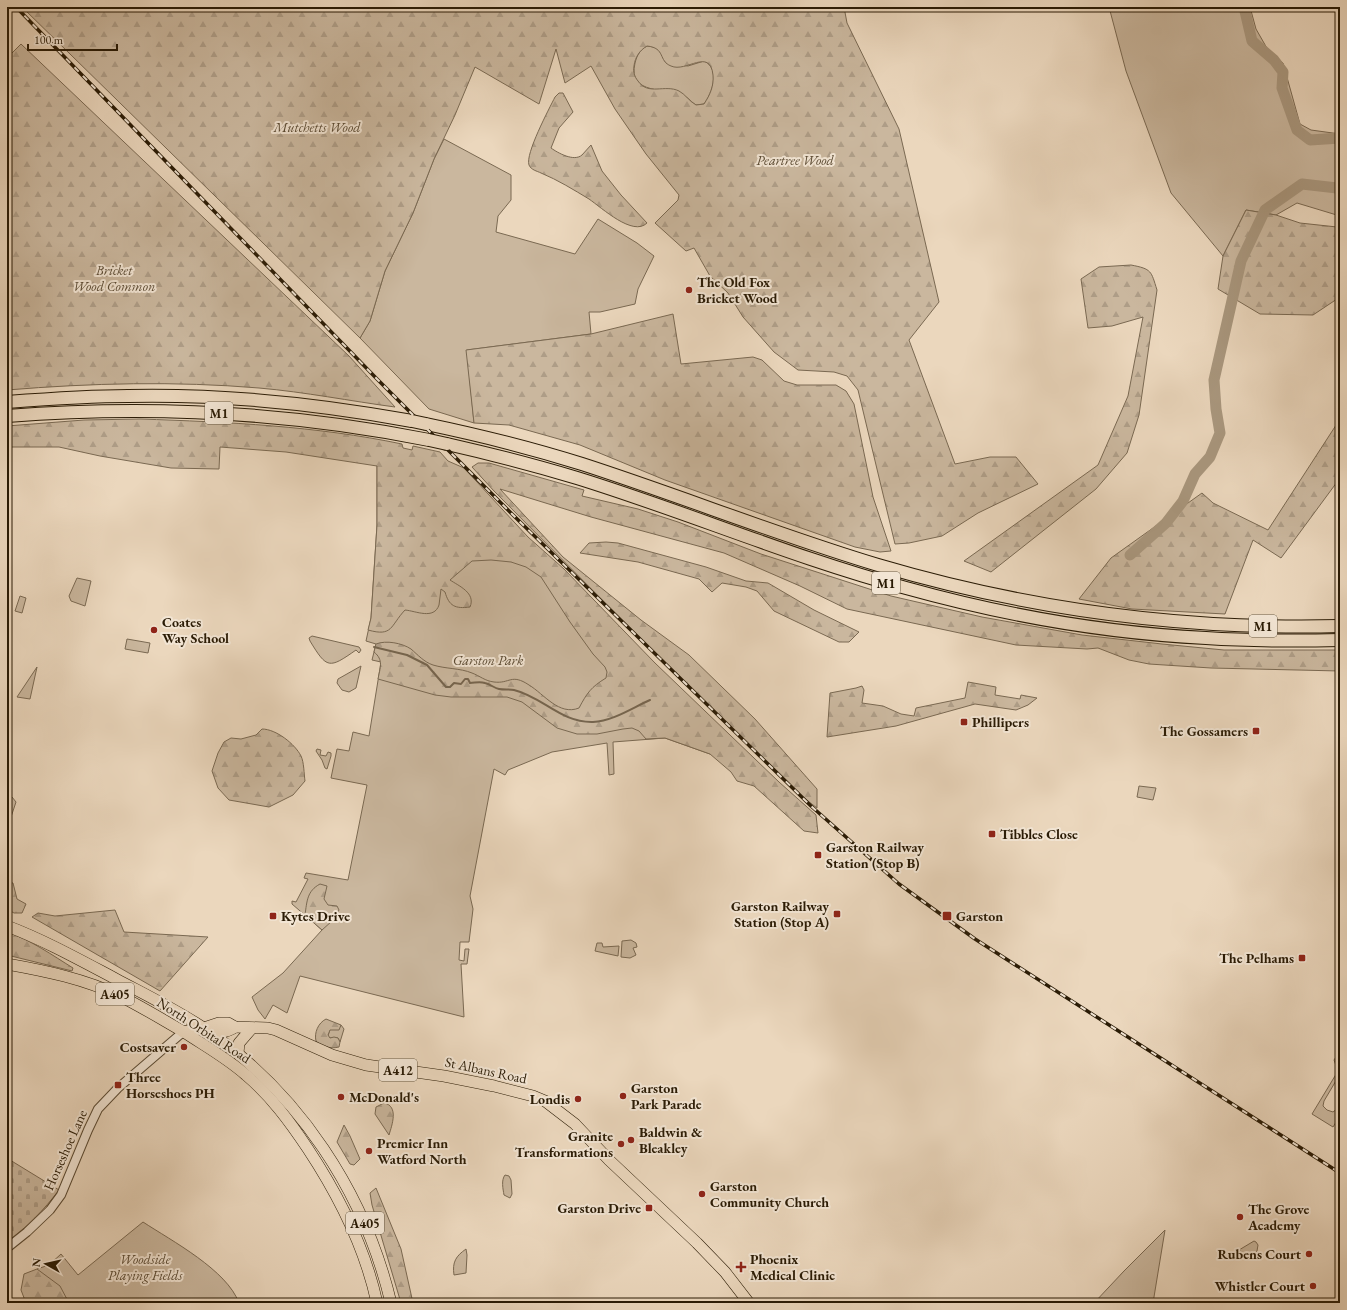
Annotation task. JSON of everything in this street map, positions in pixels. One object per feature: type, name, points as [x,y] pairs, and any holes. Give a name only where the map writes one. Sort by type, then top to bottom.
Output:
[{"type":"highway","name":"M1","points":[[7,402],[122,396],[195,397],[262,400],[329,407],[412,421],[516,445],[580,463],[828,549],[949,584],[1013,598],[1137,618],[1220,624],[1340,626]]},
{"type":"highway","name":"M1","points":[[7,416],[130,410],[228,413],[327,423],[392,433],[502,457],[578,478],[824,564],[943,598],[1010,613],[1074,624],[1136,632],[1212,638],[1340,640]]},
{"type":"main road","name":"North Orbital Road","points":[[7,926],[24,932],[146,995],[204,1028],[238,1053],[266,1080],[306,1124],[334,1164],[352,1195],[381,1266],[391,1303]]},
{"type":"main road","name":"North Orbital Road","points":[[7,964],[42,970],[98,987],[120,996],[225,1058],[246,1075],[269,1097],[288,1120],[314,1158],[339,1200],[369,1270],[377,1303]]},
{"type":"main road","points":[[146,995],[149,1005],[174,1019],[183,1032]]},
{"type":"main road","name":"St Albans Road","points":[[183,1032],[204,1028],[218,1023],[228,1023],[235,1027],[268,1028],[276,1030],[332,1055],[366,1065],[444,1076],[494,1086],[533,1096],[545,1101],[575,1124],[609,1160],[697,1243],[725,1272],[749,1303]]},
{"type":"main road","points":[[204,1028],[215,1044],[221,1048],[225,1058]]},
{"type":"main road","points":[[238,1053],[238,1043],[252,1028]]},
{"type":"street","name":"Horseshoe Lane","points":[[7,1248],[27,1232],[50,1210],[61,1195],[98,1110],[118,1088],[183,1032]]},
{"type":"green space","points":[[22,7],[844,7],[847,23],[899,129],[939,302],[909,340],[955,464],[990,457],[1016,457],[1038,484],[978,513],[942,536],[909,543],[895,544],[858,390],[847,376],[834,372],[798,370],[774,352],[743,317],[728,293],[710,276],[694,248],[686,251],[655,223],[678,200],[679,195],[646,154],[615,109],[591,66],[565,83],[556,49],[539,104],[475,67],[455,115],[434,159],[413,213],[385,271],[370,321],[360,338]],"holes":[[[647,46],[653,47],[660,52],[664,61],[671,66],[677,67],[702,62],[707,63],[711,67],[713,83],[710,94],[704,104],[696,105],[679,91],[674,89],[647,88],[638,81],[634,70],[637,57]]]},
{"type":"green space","points":[[1109,7],[1250,7],[1256,29],[1268,50],[1283,63],[1300,124],[1311,130],[1340,134],[1340,216],[1297,203],[1276,215],[1246,210],[1223,256],[1171,193],[1126,71]]},
{"type":"green space","name":"Bricket Wood Common","points":[[21,44],[349,356],[395,407],[259,388],[196,384],[102,384],[7,390],[7,58]]},
{"type":"green space","points":[[647,46],[657,49],[661,53],[666,63],[688,66],[704,61],[709,65],[714,75],[710,94],[704,104],[696,105],[686,97],[651,89],[643,86],[637,81],[634,74],[635,63],[638,55]]},
{"type":"green space","points":[[559,93],[563,93],[573,112],[559,128],[551,148],[562,154],[575,158],[582,155],[591,145],[602,171],[621,195],[647,223],[641,226],[626,224],[578,192],[530,167],[529,159],[534,142],[555,97]]},
{"type":"green space","points":[[444,139],[511,175],[511,200],[498,216],[496,232],[575,254],[598,219],[637,243],[654,256],[638,289],[635,304],[600,312],[589,312],[591,334],[467,350],[474,423],[429,409],[360,338],[370,321],[385,271],[413,213],[434,159]]},
{"type":"green space","points":[[1246,210],[1276,215],[1300,223],[1337,227],[1340,231],[1340,297],[1313,315],[1260,314],[1218,289],[1223,256]]},
{"type":"green space","points":[[1131,265],[1143,268],[1150,272],[1157,290],[1139,415],[1127,453],[1096,489],[991,572],[964,561],[1098,465],[1128,396],[1143,317],[1112,326],[1088,328],[1081,279],[1099,267]]},
{"type":"green space","points":[[673,314],[681,364],[753,357],[762,360],[784,381],[797,385],[836,385],[846,391],[854,404],[873,497],[891,551],[880,552],[855,547],[665,480],[580,445],[509,425],[474,423],[466,350],[591,334]]},
{"type":"green space","points":[[140,419],[239,423],[305,429],[402,444],[403,448],[412,450],[413,446],[440,452],[448,461],[464,468],[528,537],[564,569],[655,663],[779,782],[816,815],[818,833],[804,831],[754,786],[737,781],[731,772],[710,754],[665,738],[646,739],[639,731],[632,728],[597,734],[577,734],[557,728],[522,702],[507,697],[451,697],[435,695],[378,679],[380,661],[374,652],[376,644],[384,642],[394,643],[411,649],[424,660],[433,665],[467,671],[485,680],[499,682],[514,679],[518,680],[535,689],[558,707],[572,710],[579,708],[584,698],[590,691],[606,678],[607,672],[605,667],[593,654],[570,622],[541,577],[526,567],[511,562],[491,560],[472,561],[450,580],[462,587],[469,594],[471,598],[470,607],[453,606],[448,601],[445,592],[441,589],[437,610],[424,614],[405,610],[387,631],[376,632],[368,630],[371,618],[377,525],[377,466],[286,452],[220,447],[219,469],[171,468],[100,456],[59,447],[7,447],[7,426],[84,420]]},
{"type":"green space","points":[[1340,419],[1340,478],[1281,558],[1253,540],[1225,614],[1132,609],[1079,599],[1111,558],[1202,493],[1213,503],[1268,530]]},
{"type":"green space","points":[[478,463],[489,463],[584,490],[582,496],[638,509],[678,522],[761,554],[891,596],[982,617],[1082,635],[1224,650],[1340,650],[1340,671],[1211,668],[1149,664],[1129,660],[1098,648],[1087,649],[1016,645],[847,609],[800,586],[724,553],[591,517],[500,489],[563,557],[641,620],[689,655],[755,719],[817,789],[817,808],[799,794],[655,653],[494,491],[472,467]]},
{"type":"green space","name":"Garston Park","points":[[377,466],[444,468],[710,754],[665,738],[613,742],[614,774],[609,775],[607,743],[552,752],[508,770],[505,775],[494,769],[470,896],[473,909],[469,942],[460,942],[459,960],[464,961],[465,949],[469,949],[467,964],[461,964],[464,1017],[300,976],[287,1013],[273,1005],[265,1019],[258,1010],[252,997],[283,973],[322,930],[292,904],[292,901],[296,902],[308,879],[304,878],[306,873],[348,880],[367,785],[331,778],[337,749],[349,751],[353,732],[369,736],[381,662],[372,660],[376,644],[366,641],[371,618],[377,525]]},
{"type":"green space","points":[[589,543],[618,543],[706,567],[746,581],[768,583],[814,610],[859,632],[849,642],[839,642],[774,611],[757,591],[746,587],[722,583],[712,592],[699,579],[638,562],[580,553]]},
{"type":"green space","points":[[77,578],[91,581],[85,606],[71,601],[69,596]]},
{"type":"green space","points":[[20,596],[26,598],[22,613],[15,611]]},
{"type":"green space","points":[[312,636],[359,647],[361,650],[359,653],[356,650],[340,661],[329,663],[321,657],[310,641],[309,638]]},
{"type":"green space","points":[[127,639],[150,643],[148,653],[125,649]]},
{"type":"green space","points":[[361,666],[356,688],[349,692],[342,690],[337,683],[338,679]]},
{"type":"green space","points":[[37,667],[30,699],[17,697]]},
{"type":"green space","points":[[968,682],[996,687],[995,695],[1020,699],[1021,695],[1037,698],[1028,705],[1016,710],[975,704],[896,726],[827,737],[830,693],[862,686],[864,690],[862,703],[883,706],[901,714],[914,716],[916,708],[965,698]]},
{"type":"green space","points":[[262,729],[279,734],[290,742],[298,751],[302,759],[305,781],[293,795],[269,807],[229,800],[218,788],[212,771],[218,753],[224,742],[231,738],[241,739],[256,735]]},
{"type":"green space","points":[[317,749],[321,750],[320,755],[326,756],[328,752],[331,753],[327,769],[316,751]]},
{"type":"green space","points":[[1139,786],[1156,788],[1153,800],[1137,797]]},
{"type":"green space","points":[[12,797],[16,802],[7,829],[7,802]]},
{"type":"green space","points":[[7,882],[13,883],[17,899],[26,904],[22,913],[14,913],[7,909]]},
{"type":"green space","points":[[320,884],[327,886],[324,899],[328,905],[337,906],[339,910],[332,921],[322,930],[305,915],[310,893]]},
{"type":"green space","points":[[115,910],[124,932],[208,937],[160,991],[32,917],[38,913],[55,916]]},
{"type":"green space","points":[[7,932],[41,948],[73,968],[72,971],[7,955]]},
{"type":"green space","points":[[631,940],[636,943],[637,947],[633,948],[636,955],[630,958],[621,957],[622,941]]},
{"type":"green space","points":[[597,943],[602,943],[603,947],[619,946],[618,956],[595,951]]},
{"type":"green space","points":[[326,1019],[341,1025],[339,1030],[330,1030],[328,1035],[330,1038],[338,1038],[340,1042],[339,1047],[327,1047],[316,1041],[317,1028]]},
{"type":"green space","points":[[341,1025],[344,1029],[340,1042],[338,1038],[330,1038],[328,1036],[330,1029],[340,1027]]},
{"type":"green space","points":[[1336,1057],[1340,1060],[1340,1074],[1324,1101],[1323,1106],[1327,1110],[1333,1112],[1340,1105],[1340,1116],[1333,1127],[1312,1114],[1338,1071],[1334,1060]]},
{"type":"green space","points":[[384,1103],[392,1108],[393,1112],[393,1121],[389,1135],[375,1114],[376,1107]]},
{"type":"green space","points":[[344,1125],[360,1159],[354,1165],[350,1164],[337,1142]]},
{"type":"green space","points":[[10,1160],[59,1190],[35,1218],[7,1242],[7,1170]]},
{"type":"green space","points":[[505,1175],[509,1176],[511,1180],[512,1194],[510,1198],[504,1195],[503,1182]]},
{"type":"green space","points":[[376,1188],[401,1249],[413,1303],[401,1303],[372,1205],[370,1193]]},
{"type":"green space","name":"Woodside Playing Fields","points":[[143,1222],[183,1247],[211,1268],[233,1291],[239,1303],[69,1303],[37,1269],[49,1265],[61,1254],[78,1275]]},
{"type":"green space","points":[[1165,1230],[1153,1303],[1094,1303],[1124,1271]]},
{"type":"green space","points":[[1254,1241],[1258,1245],[1257,1251],[1250,1257],[1239,1250]]},
{"type":"green space","points":[[466,1249],[466,1273],[454,1275],[454,1263],[460,1254]]},
{"type":"green space","points":[[37,1269],[60,1286],[69,1303],[26,1303],[21,1290],[24,1274]]},
{"type":"waterway","points":[[1244,7],[1252,41],[1274,60],[1283,72],[1282,88],[1297,130],[1310,140],[1340,138]]},
{"type":"waterway","points":[[1130,555],[1166,523],[1183,501],[1195,474],[1210,457],[1220,433],[1216,409],[1214,380],[1241,261],[1265,210],[1302,184],[1337,188],[1340,191]]},
{"type":"waterway","points":[[374,647],[407,655],[427,665],[446,687],[450,687],[454,683],[461,684],[465,679],[468,679],[470,683],[483,682],[495,688],[514,690],[524,693],[562,714],[582,721],[593,722],[608,719],[622,714],[650,700]]},
{"type":"railway","points":[[16,7],[377,379],[512,514],[811,806],[899,884],[975,939],[1340,1173]]},
{"type":"place","name":"The Old Fox Bricket Wood","points":[[689,290]]},
{"type":"place","name":"Coates Way School","points":[[154,630]]},
{"type":"place","name":"Phillipers","points":[[964,722]]},
{"type":"place","name":"The Gossamers","points":[[1256,731]]},
{"type":"place","name":"Tibbles Close","points":[[992,834]]},
{"type":"place","name":"Garston Railway Station (Stop B)","points":[[818,855]]},
{"type":"place","name":"Garston Railway Station (Stop A)","points":[[837,914]]},
{"type":"place","name":"Kytes Drive","points":[[273,916]]},
{"type":"place","name":"Garston","points":[[947,916]]},
{"type":"place","name":"The Pelhams","points":[[1302,958]]},
{"type":"place","name":"Costsaver","points":[[184,1047]]},
{"type":"place","name":"Three Horseshoes PH","points":[[118,1085]]},
{"type":"place","name":"Garston Park Parade","points":[[623,1096]]},
{"type":"place","name":"McDonald's","points":[[341,1097]]},
{"type":"place","name":"Londis","points":[[578,1099]]},
{"type":"place","name":"Baldwin & Bleakley","points":[[631,1140]]},
{"type":"place","name":"Granite Transformations","points":[[621,1144]]},
{"type":"place","name":"Premier Inn Watford North","points":[[369,1151]]},
{"type":"place","name":"Garston Community Church","points":[[702,1194]]},
{"type":"place","name":"Garston Drive","points":[[649,1208]]},
{"type":"place","name":"The Grove Academy","points":[[1240,1217]]},
{"type":"place","name":"Rubens Court","points":[[1309,1254]]},
{"type":"place","name":"Phoenix Medical Clinic","points":[[741,1267]]},
{"type":"place","name":"Whistler Court","points":[[1313,1286]]},
{"type":"park label","name":"Mutchetts Wood","points":[[317,127]]},
{"type":"park label","name":"Peartree Wood","points":[[795,160]]}]
